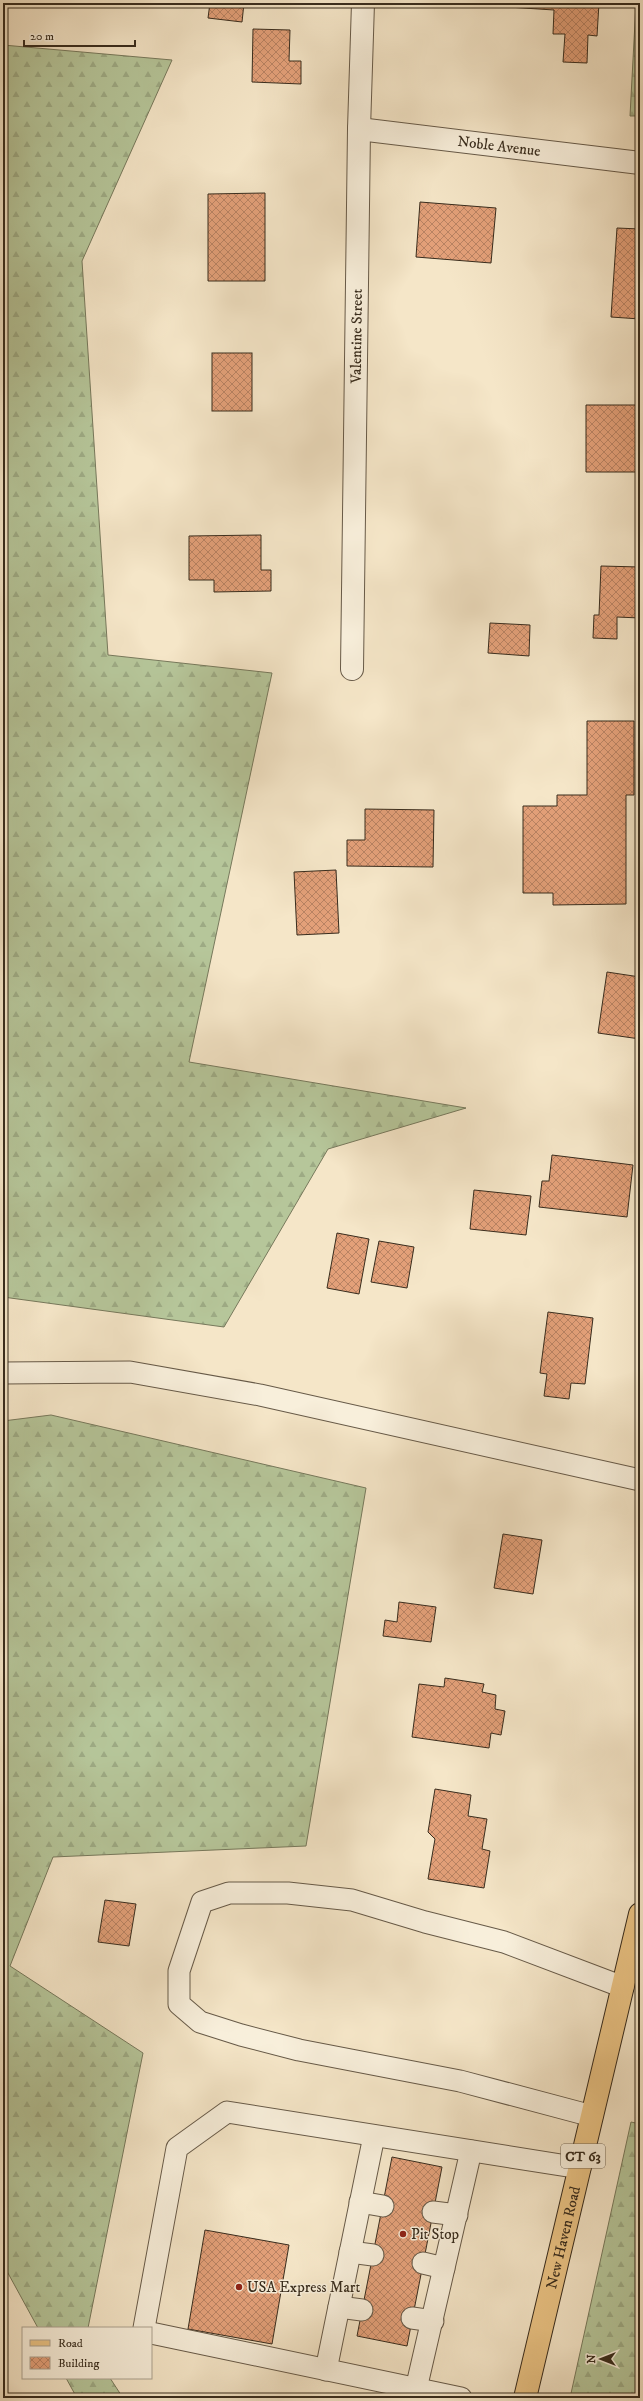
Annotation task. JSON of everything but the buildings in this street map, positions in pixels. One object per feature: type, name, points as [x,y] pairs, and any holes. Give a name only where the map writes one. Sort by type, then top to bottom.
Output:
[{"type":"main road","name":"New Haven Road","points":[[525,2398],[640,1914]]},
{"type":"street","name":"Valentine Street","points":[[352,669],[359,129],[363,3]]},
{"type":"street","name":"Noble Avenue","points":[[359,129],[640,163]]},
{"type":"lane","points":[[3,1373],[130,1372],[260,1395],[640,1480]]},
{"type":"lane","points":[[592,2116],[460,2081],[299,2050],[200,2022],[179,2004],[179,1971],[202,1902],[229,1893],[288,1893],[352,1900],[425,1922],[504,1942],[623,1987]]},
{"type":"lane","points":[[144,2327],[177,2148],[227,2112],[580,2168]]},
{"type":"lane","points":[[326,2370],[374,2136]]},
{"type":"lane","points":[[416,2389],[433,2321],[471,2151]]},
{"type":"lane","points":[[360,2202],[383,2206]]},
{"type":"lane","points":[[433,2212],[456,2215]]},
{"type":"lane","points":[[350,2252],[373,2255]]},
{"type":"lane","points":[[423,2263],[444,2268]]},
{"type":"lane","points":[[339,2307],[362,2310]]},
{"type":"lane","points":[[412,2318],[433,2321]]},
{"type":"lane","points":[[152,2333],[461,2398]]},
{"type":"green space","points":[[636,3],[640,3],[640,116],[630,116]]},
{"type":"green space","points":[[3,45],[172,60],[82,261],[108,655],[272,673],[189,1062],[466,1108],[328,1149],[224,1327],[3,1297]]},
{"type":"green space","points":[[51,1415],[366,1488],[306,1846],[53,1857],[10,1966],[143,2053],[88,2327],[37,2327],[3,2264],[3,1421]]},
{"type":"green space","points":[[631,2122],[640,2124],[640,2398],[570,2398]]},
{"type":"green space","points":[[67,2379],[111,2379],[123,2398],[77,2398]]},
{"type":"place","name":"Pit Stop","points":[[403,2234]]},
{"type":"place","name":"USA Express Mart","points":[[239,2287]]}]
